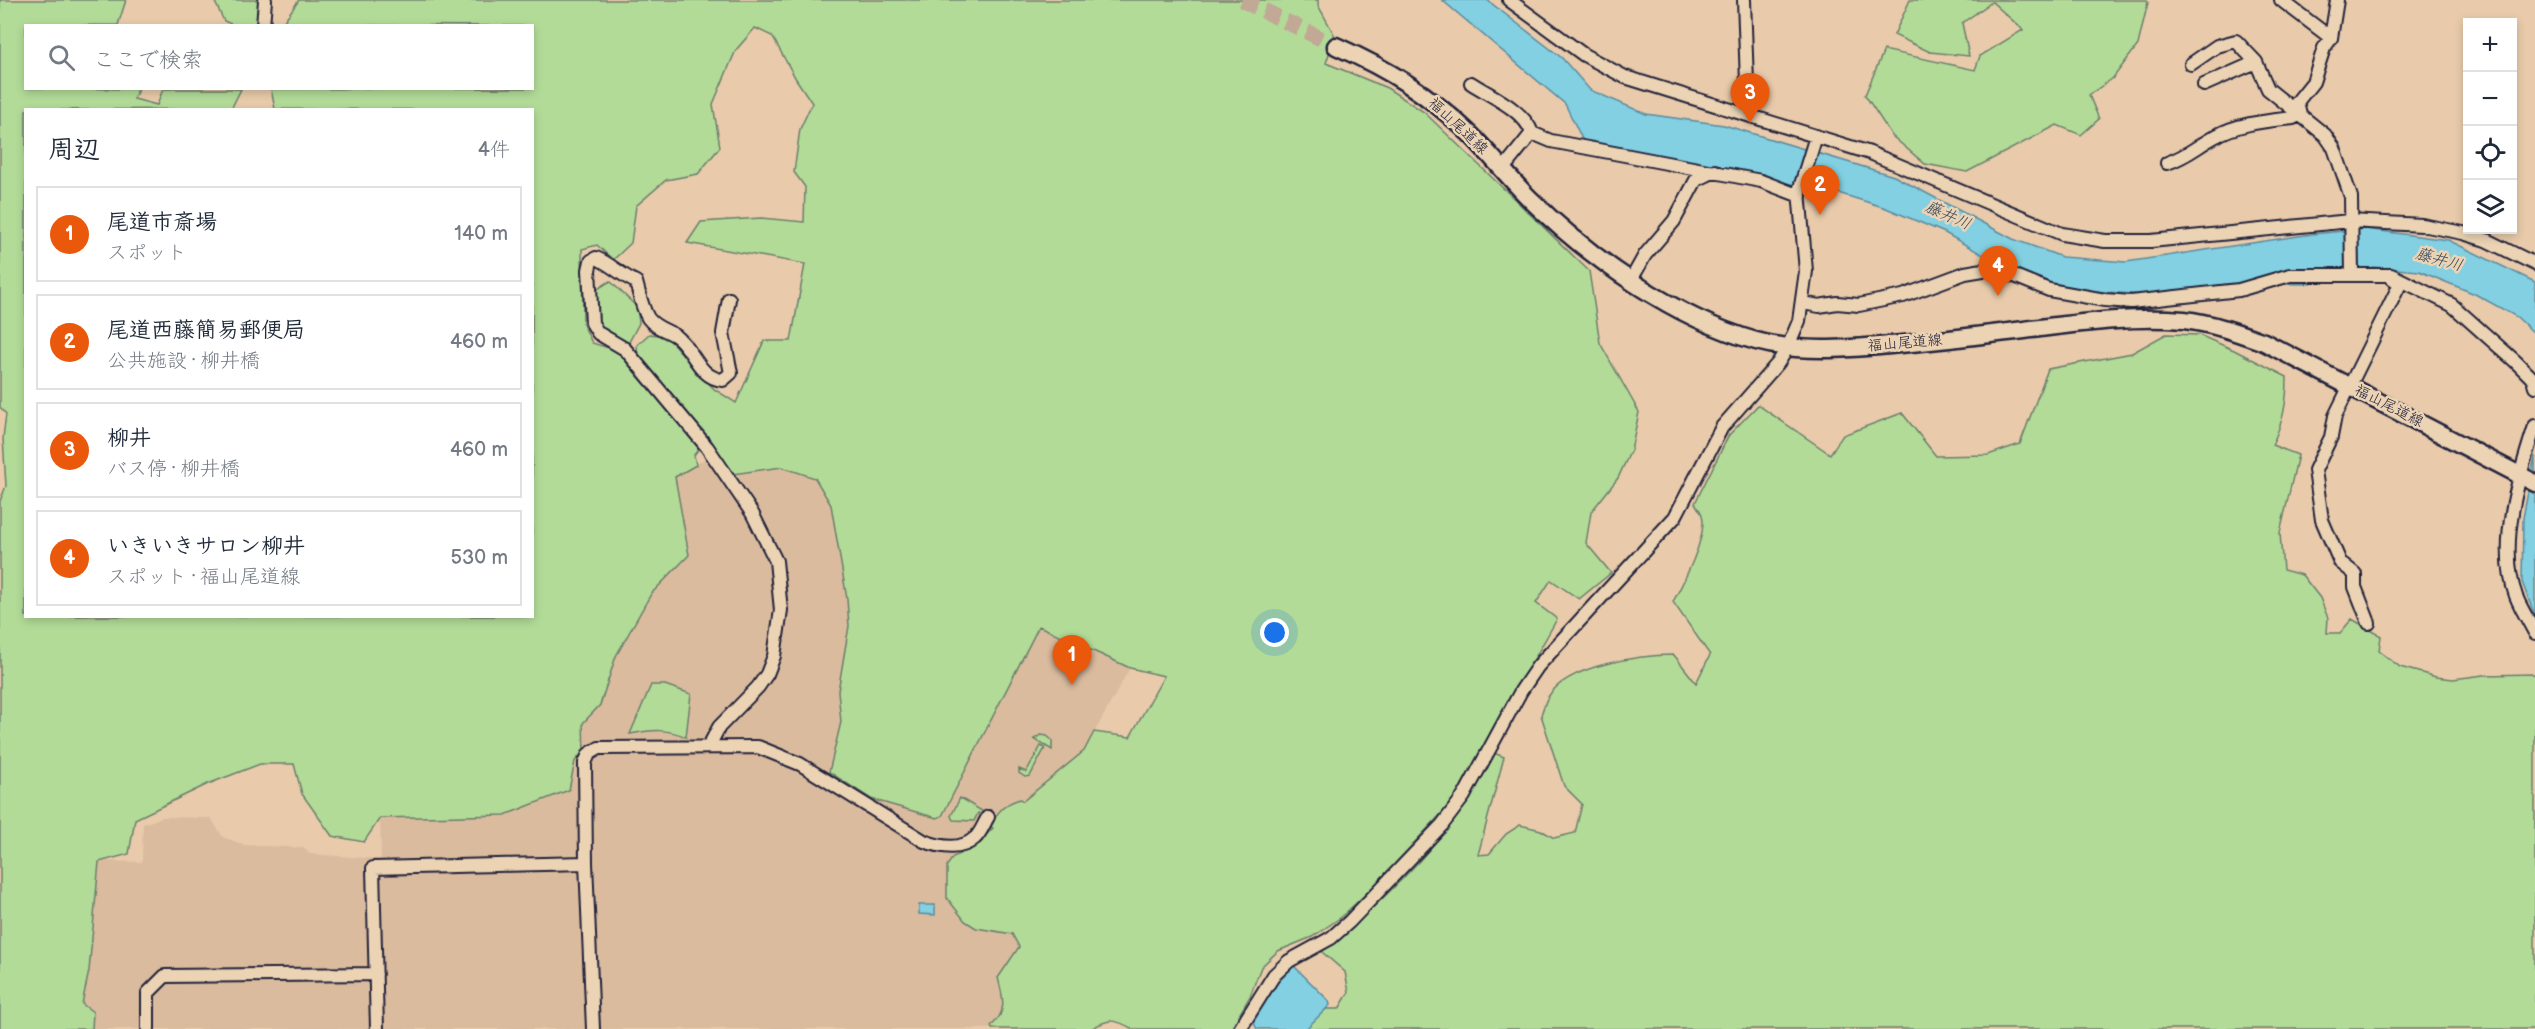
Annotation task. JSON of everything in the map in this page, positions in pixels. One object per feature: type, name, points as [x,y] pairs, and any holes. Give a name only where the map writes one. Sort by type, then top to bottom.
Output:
[{"type":"main road","name":"福山尾道線","points":[[1336,46],[1381,66],[1434,102],[1470,135],[1529,199],[1576,240],[1631,280],[1684,312],[1716,327],[1757,341],[1788,347],[1837,350],[1934,341],[2114,319],[2186,320],[2225,329],[2264,342],[2526,478]]},
{"type":"street","points":[[263,24],[265,0]]},
{"type":"street","points":[[1509,0],[1584,55],[1625,77],[1870,153],[2062,234],[2094,239],[2151,240],[2350,220],[2422,225],[2463,233],[2486,240],[2535,264]]},
{"type":"street","points":[[1743,0],[1747,82],[1744,114]]},
{"type":"street","points":[[2281,0],[2331,38]]},
{"type":"street","points":[[2300,114],[2297,102],[2313,82],[2324,48],[2331,38],[2337,0]]},
{"type":"street","points":[[2191,64],[2217,46],[2236,41],[2256,62],[2268,89],[2325,135],[2334,148],[2351,197],[2352,275]]},
{"type":"street","points":[[2204,85],[2256,62]]},
{"type":"street","points":[[1471,83],[1517,113],[1529,125],[1532,133],[1551,141],[1715,171],[1800,191]]},
{"type":"street","points":[[2167,163],[2187,156],[2217,135],[2234,128],[2294,118],[2300,114]]},
{"type":"street","points":[[1503,169],[1532,133]]},
{"type":"street","points":[[1240,1029],[1274,975],[1288,961],[1331,938],[1349,922],[1442,825],[1464,796],[1521,690],[1538,666],[1675,517],[1722,426],[1778,363],[1799,321],[1803,303],[1806,271],[1800,191],[1816,136]]},
{"type":"street","points":[[1631,280],[1645,255],[1674,221],[1696,180],[1715,171]]},
{"type":"street","points":[[709,746],[719,727],[758,687],[767,674],[774,656],[781,610],[776,561],[752,513],[707,447],[625,350],[598,333],[592,323],[589,270],[591,261],[596,258],[603,260],[621,276],[636,282],[648,319],[678,337],[713,380],[723,380],[731,373],[723,333],[729,299]]},
{"type":"street","points":[[1803,303],[1820,306],[1837,303],[1859,305],[1903,296],[1965,273],[1995,268],[2049,290],[2131,302],[2239,290],[2290,275],[2391,275],[2452,305],[2516,361],[2533,379],[2535,386]]},
{"type":"street","points":[[2369,623],[2355,587],[2355,574],[2340,562],[2322,520],[2315,470],[2331,437],[2335,416],[2400,284],[2391,278],[2391,275]]},
{"type":"street","points":[[2114,319],[2131,302]]},
{"type":"street","points":[[2535,426],[2526,478],[2510,528],[2510,564],[2516,595],[2535,633]]},
{"type":"street","points":[[593,1029],[586,863],[585,762],[589,754],[599,748],[758,747],[800,764],[924,841],[939,847],[962,844],[976,837],[988,817]]},
{"type":"street","points":[[377,1029],[374,868],[586,863]]},
{"type":"street","points":[[148,1029],[148,993],[165,976],[376,974]]},
{"type":"shaded area","points":[[717,452],[733,474],[781,467],[815,478],[832,505],[849,626],[838,691],[841,722],[829,772],[956,792],[956,785],[1039,626],[1130,668],[1084,751],[1000,820],[974,847],[953,857],[976,928],[1012,934],[1019,947],[998,977],[1004,1002],[1000,1019],[991,1026],[992,1029],[92,1029],[93,1012],[82,1004],[89,971],[99,861],[142,862],[143,824],[163,817],[211,818],[223,837],[245,845],[304,848],[310,854],[381,859],[380,818],[505,815],[569,790],[575,761],[584,751],[583,723],[600,705],[616,656],[651,594],[689,555],[675,477]]},
{"type":"green space","points":[[0,0],[126,0],[118,24],[24,24],[24,90],[138,90],[134,99],[157,105],[163,90],[240,90],[232,108],[24,108],[24,618],[534,618],[534,108],[275,108],[271,90],[534,90],[534,24],[282,24],[299,0],[1318,0],[1318,5],[1335,36],[1326,63],[1387,88],[1424,112],[1589,271],[1600,343],[1639,412],[1631,450],[1618,478],[1591,512],[1586,543],[1611,573],[1579,599],[1551,580],[1536,603],[1557,619],[1454,800],[1370,890],[1340,918],[1312,937],[1278,951],[1261,967],[1250,996],[1231,1029],[1133,1029],[1112,1021],[1091,1029],[992,1029],[991,1026],[1000,1015],[1003,1004],[998,978],[1019,947],[1012,934],[976,928],[965,921],[947,898],[947,866],[953,857],[974,847],[993,828],[990,826],[1002,809],[1020,799],[1023,801],[1084,751],[1094,732],[1130,737],[1164,676],[1130,668],[1039,626],[942,816],[937,818],[871,799],[829,772],[841,722],[838,691],[849,626],[847,599],[831,505],[815,478],[782,467],[733,474],[638,362],[637,345],[649,334],[666,336],[714,389],[736,403],[764,341],[791,341],[805,264],[687,243],[701,222],[761,218],[804,222],[805,187],[794,172],[800,129],[812,103],[772,36],[755,28],[736,50],[713,104],[720,147],[698,174],[666,180],[636,206],[631,243],[613,260],[597,245],[582,249],[583,324],[592,343],[622,352],[700,447],[694,455],[696,465],[675,477],[689,555],[651,594],[616,656],[600,705],[583,723],[584,751],[575,761],[569,790],[505,815],[380,818],[364,842],[332,836],[302,794],[294,764],[260,764],[208,784],[135,819],[129,854],[99,862],[89,971],[82,1004],[93,1012],[92,1029],[0,1029],[0,501],[6,486],[3,438],[6,414],[0,407]]},
{"type":"green space","points":[[214,0],[261,0],[258,24],[231,24],[224,21]]},
{"type":"green space","points":[[1910,0],[2147,0],[2148,2],[2138,45],[2113,78],[2089,95],[2099,119],[2081,135],[2057,125],[1967,172],[1925,164],[1892,136],[1865,95],[1884,50],[1975,70],[1980,56],[2023,30],[1992,2],[1962,23],[1969,56],[1930,52],[1894,35]]},
{"type":"green space","points":[[610,281],[637,307],[639,323],[628,344],[611,336],[597,324],[596,290]]},
{"type":"green space","points":[[2166,334],[2199,335],[2287,377],[2284,412],[2272,445],[2298,455],[2280,533],[2283,570],[2302,575],[2320,598],[2328,618],[2327,633],[2340,633],[2352,619],[2381,636],[2379,651],[2400,667],[2436,677],[2453,679],[2484,675],[2535,674],[2535,1029],[1303,1029],[1326,1009],[1339,1009],[1349,992],[1345,972],[1322,952],[1361,918],[1420,860],[1469,798],[1494,753],[1504,757],[1478,855],[1489,854],[1506,834],[1520,825],[1541,830],[1554,838],[1575,833],[1582,804],[1564,786],[1541,715],[1548,697],[1557,686],[1571,677],[1605,664],[1660,655],[1674,655],[1696,683],[1710,655],[1673,602],[1694,559],[1701,535],[1702,515],[1695,503],[1729,435],[1758,405],[1830,454],[1843,435],[1902,413],[1936,456],[1988,455],[2020,444],[2048,369],[2132,353]]},
{"type":"green space","points":[[651,685],[665,685],[691,694],[686,737],[672,732],[659,731],[630,734]]},
{"type":"green space","points":[[1041,735],[1052,740],[1052,750],[1034,739]]},
{"type":"green space","points":[[1041,746],[1045,748],[1030,776],[1025,777],[1019,773],[1019,769],[1026,772]]},
{"type":"green space","points":[[960,798],[982,811],[981,814],[978,813],[974,821],[953,820],[951,816]]},
{"type":"water","name":"藤井川","points":[[1442,0],[1487,0],[1562,58],[1590,90],[1646,114],[1724,125],[1894,176],[2013,239],[2062,257],[2126,262],[2312,234],[2365,229],[2448,240],[2535,282],[2535,334],[2517,317],[2475,294],[2419,271],[2374,267],[2306,284],[2228,284],[2146,295],[2093,291],[2045,282],[2004,267],[1945,233],[1886,208],[1835,192],[1586,147],[1565,104]]},
{"type":"water","points":[[2535,456],[2535,616],[2522,582],[2523,518]]},
{"type":"water","points":[[919,905],[935,905],[935,915],[919,914]]},
{"type":"water","points":[[1294,966],[1329,1001],[1330,1005],[1306,1029],[1257,1029],[1252,1019],[1269,991]]},
{"type":"tunnel","points":[[1242,0],[1336,46]]},
{"type":"place","name":"柳井","points":[[1750,123]]},
{"type":"place","name":"尾道西藤簡易郵便局","points":[[1820,215]]},
{"type":"place","name":"いきいきサロン柳井","points":[[1998,296]]},
{"type":"place","name":"尾道市斎場","points":[[1072,685]]}]
